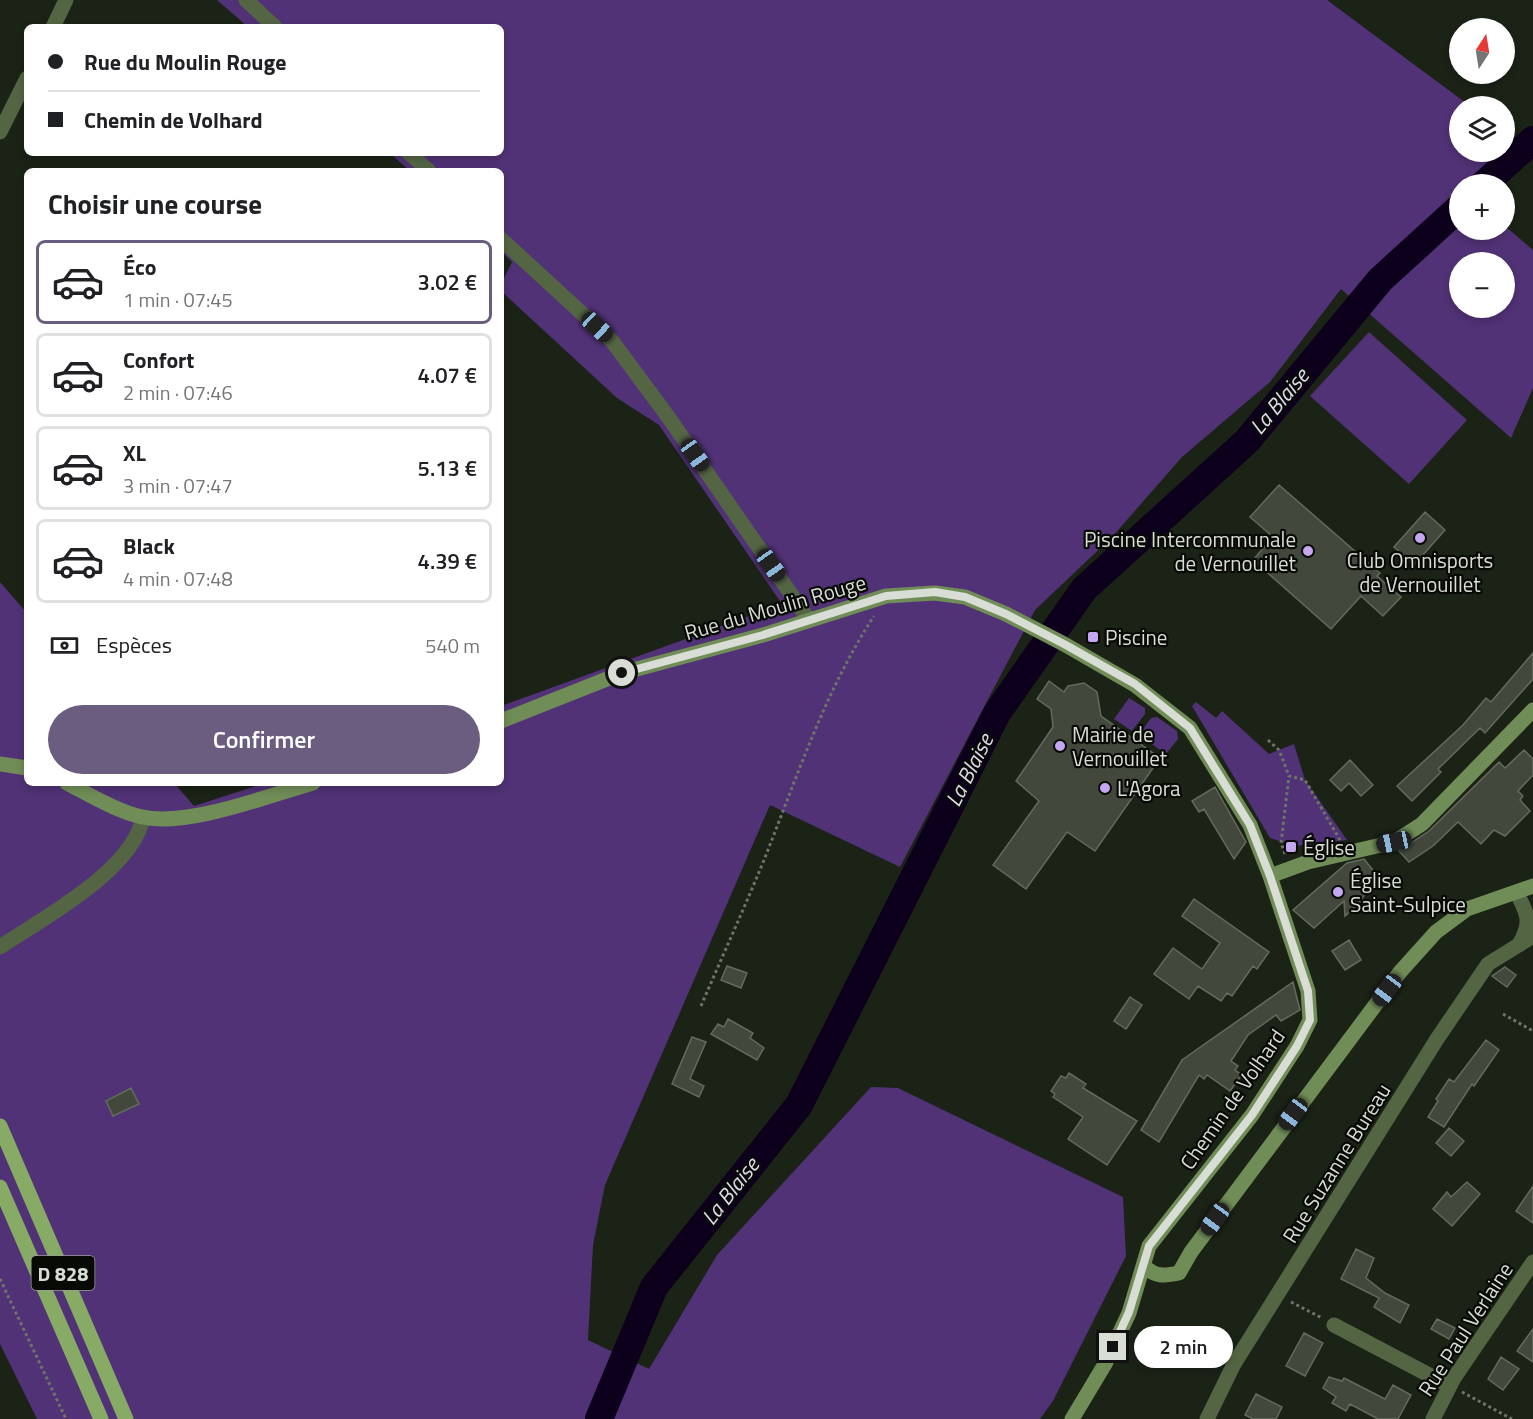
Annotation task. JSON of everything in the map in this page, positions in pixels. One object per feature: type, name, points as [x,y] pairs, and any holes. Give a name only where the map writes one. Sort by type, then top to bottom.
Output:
[{"type":"main road","name":"D 828","points":[[0,1126],[126,1419]]},
{"type":"main road","name":"D 828","points":[[0,1187],[101,1419]]},
{"type":"street","points":[[54,24],[66,0]]},
{"type":"street","points":[[246,0],[272,24]]},
{"type":"street","points":[[0,132],[24,84]]},
{"type":"street","points":[[412,156],[426,168]]},
{"type":"street","points":[[504,242],[612,341],[669,418],[809,620]]},
{"type":"street","name":"Rue du Moulin Rouge","points":[[504,719],[622,673],[886,596],[935,592],[965,597],[1006,614],[1135,684],[1190,728],[1250,825],[1270,876]]},
{"type":"street","points":[[1270,876],[1347,852],[1394,842],[1422,824],[1533,710]]},
{"type":"street","points":[[0,764],[24,768]]},
{"type":"street","points":[[73,786],[99,800],[143,817],[203,814],[302,786]]},
{"type":"street","points":[[0,947],[117,864],[137,839],[143,817]]},
{"type":"street","name":"Chemin de Volhard","points":[[1072,1419],[1105,1364],[1119,1333],[1149,1246],[1252,1115],[1297,1046],[1310,1020],[1308,991],[1270,876]]},
{"type":"street","points":[[1144,1266],[1152,1273],[1164,1276],[1179,1273],[1240,1186],[1418,952],[1455,916],[1488,900],[1517,893],[1533,886]]},
{"type":"street","points":[[1517,893],[1528,916],[1527,930],[1519,945]]},
{"type":"street","name":"Rue Suzanne Bureau","points":[[1207,1419],[1234,1364],[1437,1039],[1488,964],[1533,936]]},
{"type":"street","name":"Rue Paul Verlaine","points":[[1433,1419],[1450,1386],[1533,1262]]},
{"type":"street","points":[[1334,1325],[1450,1386]]},
{"type":"path","points":[[701,1006],[835,687],[859,639],[886,596]]},
{"type":"path","points":[[1268,740],[1279,750],[1289,776],[1281,843],[1291,869]]},
{"type":"path","points":[[1289,776],[1305,780],[1347,852]]},
{"type":"path","points":[[1503,1014],[1533,1031]]},
{"type":"path","points":[[0,1279],[66,1419]]},
{"type":"path","points":[[1279,1295],[1334,1325]]},
{"type":"path","points":[[1450,1386],[1512,1419]]},
{"type":"shaded area","points":[[217,0],[1327,0],[1457,96],[1449,96],[1449,162],[1515,162],[1515,140],[1529,150],[1511,174],[1449,174],[1449,240],[1515,240],[1515,235],[1533,250],[1533,388],[1511,438],[1341,289],[1270,382],[1182,457],[1112,537],[1035,610],[900,867],[770,805],[605,1185],[593,1245],[588,1340],[649,1369],[717,1255],[871,1087],[898,1088],[1123,1197],[1126,1256],[1053,1401],[1040,1419],[37,1419],[0,1344],[0,582],[24,610],[24,786],[177,786],[194,806],[256,786],[504,786],[504,705],[782,604],[659,425],[617,398],[504,294],[504,278],[512,262],[504,254],[504,168],[407,168],[393,156],[504,156],[504,24],[245,24]]},
{"type":"shaded area","points":[[1369,332],[1467,420],[1409,484],[1310,396]]},
{"type":"shaded area","points":[[1129,698],[1145,708],[1145,714],[1132,731],[1114,719]]},
{"type":"shaded area","points":[[1196,702],[1216,718],[1222,711],[1269,754],[1294,744],[1305,780],[1347,840],[1295,846],[1270,838],[1192,706]]},
{"type":"shaded area","points":[[1157,717],[1177,731],[1178,739],[1166,754],[1139,735],[1151,718]]},
{"type":"building","name":"Piscine Intercommunale de Vernouillet","points":[[1279,485],[1380,573],[1377,576],[1401,597],[1383,616],[1361,596],[1331,629],[1253,560],[1273,537],[1250,517]]},
{"type":"building","name":"Club Omnisports de Vernouillet","points":[[1425,512],[1445,530],[1414,565],[1394,547]]},
{"type":"building","points":[[1533,653],[1533,679],[1485,733],[1480,728],[1438,769],[1441,772],[1412,801],[1397,786],[1463,725],[1486,698],[1491,702]]},
{"type":"building","points":[[1049,681],[1064,692],[1068,686],[1084,683],[1097,692],[1101,716],[1160,758],[1095,851],[1067,832],[1026,889],[993,865],[1039,801],[1016,781],[1053,727],[1051,709],[1037,699]]},
{"type":"building","points":[[1524,750],[1533,759],[1533,775],[1518,791],[1523,796],[1520,800],[1530,811],[1505,836],[1494,830],[1481,844],[1458,822],[1433,846],[1409,862],[1399,851],[1429,831],[1499,762],[1505,768]]},
{"type":"building","points":[[1350,760],[1373,785],[1361,796],[1349,783],[1341,791],[1330,780]]},
{"type":"building","points":[[1215,787],[1246,842],[1234,859],[1204,809],[1199,812],[1192,801]]},
{"type":"building","name":"Église Saint-Sulpice","points":[[1364,859],[1376,874],[1359,880],[1366,888],[1362,900],[1345,916],[1344,901],[1314,928],[1293,910],[1347,863]]},
{"type":"building","points":[[1194,899],[1269,952],[1257,969],[1253,966],[1232,996],[1227,993],[1221,1001],[1198,986],[1189,999],[1154,974],[1173,948],[1202,969],[1220,943],[1182,916]]},
{"type":"building","points":[[1349,940],[1361,960],[1345,970],[1332,951]]},
{"type":"building","points":[[727,966],[747,973],[741,988],[721,980]]},
{"type":"building","points":[[1505,967],[1516,975],[1507,987],[1492,976]]},
{"type":"building","points":[[1293,982],[1300,1010],[1281,1021],[1276,1015],[1248,1035],[1231,1061],[1238,1066],[1235,1070],[1242,1075],[1230,1091],[1207,1075],[1204,1079],[1199,1075],[1159,1142],[1141,1130],[1182,1060]]},
{"type":"building","points":[[1130,997],[1142,1005],[1126,1029],[1114,1021]]},
{"type":"building","points":[[728,1019],[753,1033],[750,1038],[764,1048],[757,1060],[711,1034],[718,1024],[724,1027]]},
{"type":"building","points":[[692,1037],[706,1042],[690,1079],[704,1086],[699,1097],[672,1084]]},
{"type":"building","points":[[1486,1040],[1499,1050],[1474,1086],[1472,1084],[1444,1127],[1428,1117],[1438,1101],[1436,1099],[1449,1079],[1454,1082]]},
{"type":"building","points":[[1069,1073],[1086,1084],[1083,1088],[1137,1121],[1107,1165],[1068,1139],[1083,1117],[1053,1097],[1055,1094],[1051,1091],[1061,1076],[1066,1078]]},
{"type":"building","points":[[131,1088],[139,1104],[113,1116],[106,1101]]},
{"type":"building","points":[[1449,1128],[1464,1141],[1451,1156],[1436,1143]]},
{"type":"building","points":[[1467,1182],[1480,1194],[1452,1226],[1433,1209],[1447,1192],[1451,1197]]},
{"type":"building","points":[[1533,1186],[1533,1223],[1516,1211]]},
{"type":"building","points":[[1356,1249],[1374,1258],[1366,1278],[1385,1293],[1409,1305],[1400,1323],[1374,1307],[1379,1298],[1341,1279]]},
{"type":"building","points":[[1437,1319],[1455,1328],[1449,1339],[1431,1329]]},
{"type":"building","points":[[1533,1329],[1533,1362],[1517,1351]]},
{"type":"building","points":[[1304,1333],[1323,1343],[1305,1376],[1286,1366]]},
{"type":"building","points":[[1501,1357],[1519,1369],[1503,1390],[1488,1379]]},
{"type":"building","points":[[1329,1377],[1342,1381],[1344,1378],[1385,1399],[1393,1385],[1411,1395],[1398,1419],[1378,1419],[1350,1404],[1346,1411],[1332,1403],[1336,1397],[1323,1388]]},
{"type":"building","points":[[1256,1394],[1282,1407],[1276,1419],[1253,1419],[1245,1415]]},
{"type":"waterway","name":"La Blaise","points":[[1495,174],[1533,140]]},
{"type":"waterway","name":"La Blaise","points":[[599,1419],[654,1287],[799,1105],[997,713],[1084,589],[1247,441],[1380,280],[1449,217]]},
{"type":"place","name":"Club Omnisports de Vernouillet","points":[[1420,538]]},
{"type":"place","name":"Piscine Intercommunale de Vernouillet","points":[[1308,551]]},
{"type":"place","name":"Piscine","points":[[1093,637]]},
{"type":"place","name":"Mairie de Vernouillet","points":[[1060,746]]},
{"type":"place","name":"L'Agora","points":[[1105,788]]},
{"type":"place","name":"Église","points":[[1291,847]]},
{"type":"place","name":"Église Saint-Sulpice","points":[[1338,892]]},
{"type":"route","points":[[622,673],[763,635],[886,596],[935,592],[965,597],[1006,614],[1064,644],[1135,684],[1190,728],[1250,825],[1270,876],[1308,991],[1310,1020],[1297,1046],[1252,1115],[1149,1246],[1129,1312],[1113,1347]]}]
